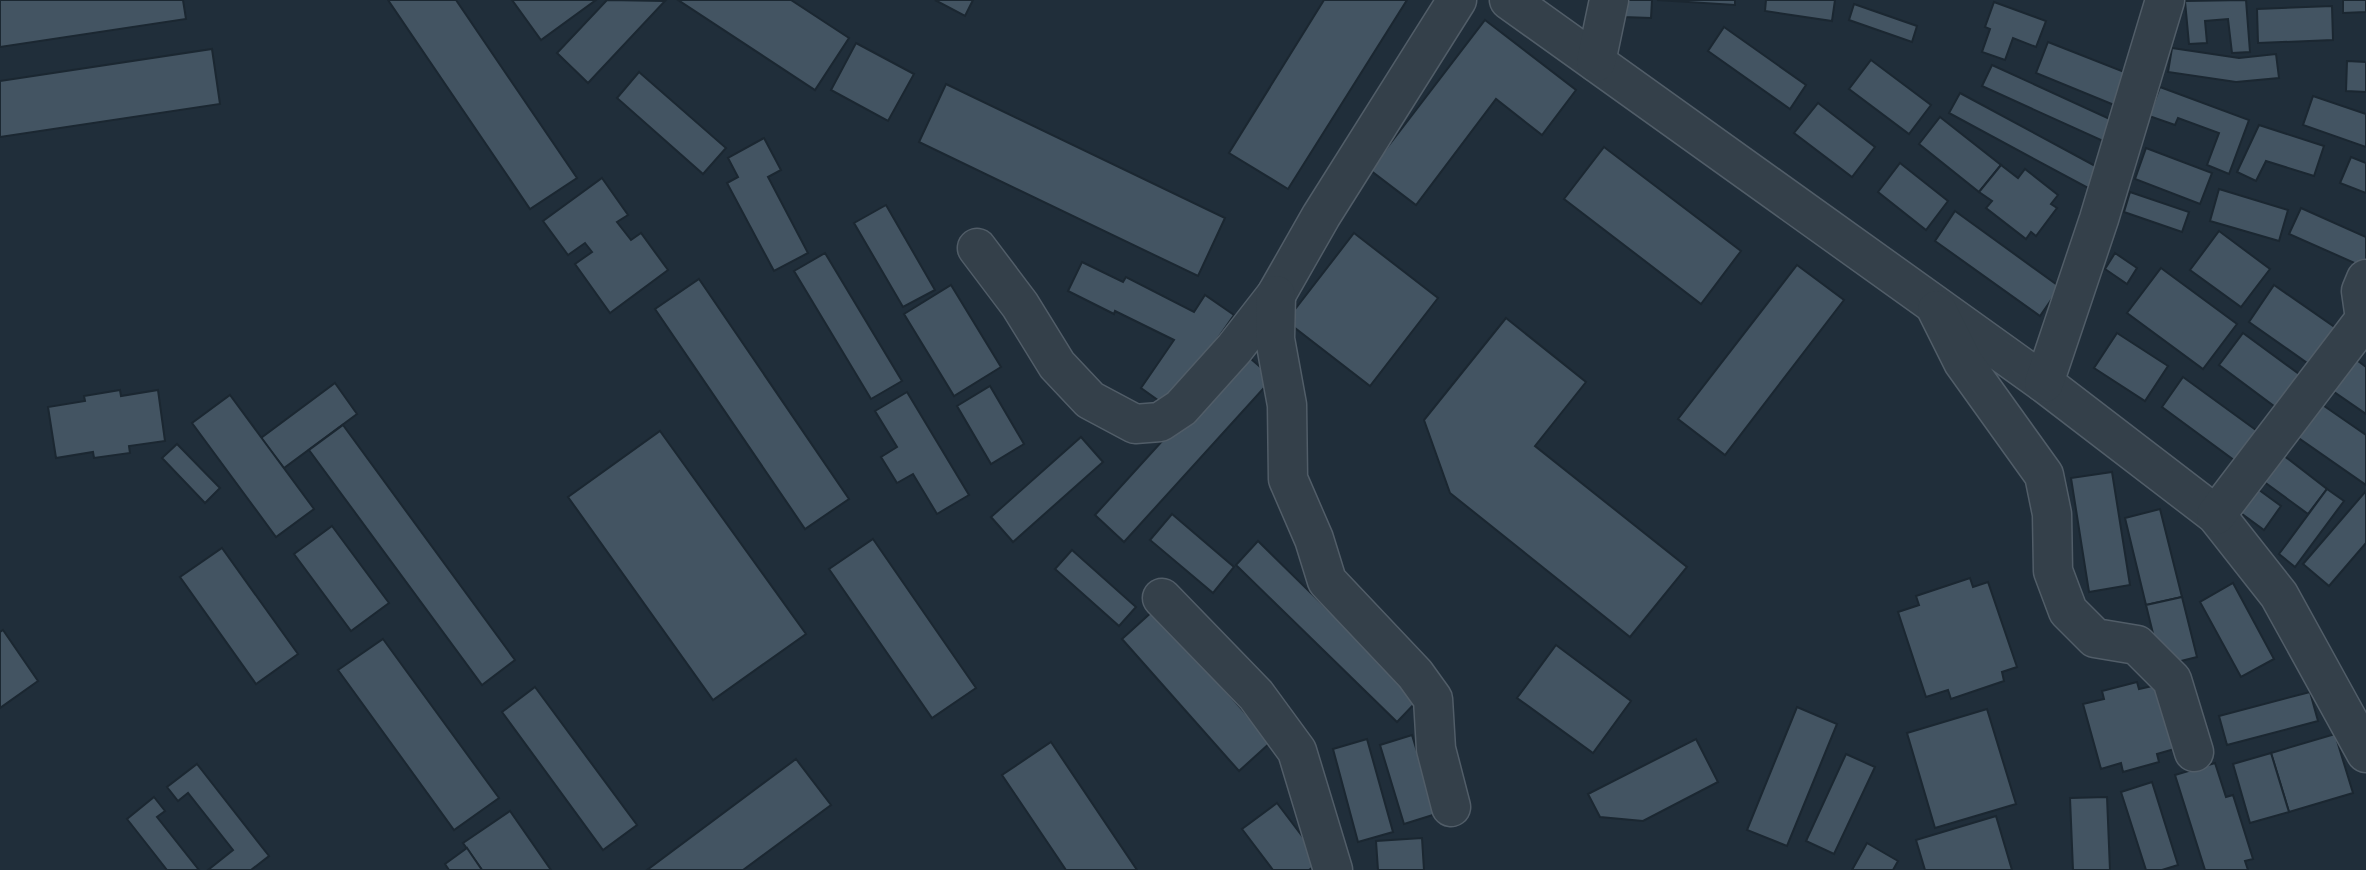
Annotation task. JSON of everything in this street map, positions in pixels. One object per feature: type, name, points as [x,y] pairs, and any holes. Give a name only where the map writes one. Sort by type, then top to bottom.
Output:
[{"type":"street","points":[[976,248],[1020,305],[1057,365],[1090,401],[1135,424],[1160,422],[1181,408],[1234,349],[1276,296],[1321,216],[1457,0]]},
{"type":"street","points":[[1509,0],[2044,383],[2216,516],[2280,595],[2366,753]]},
{"type":"street","points":[[1596,62],[1609,0]]},
{"type":"street","points":[[2044,383],[2099,219],[2165,0]]},
{"type":"street","points":[[2216,516],[2365,319],[2361,291],[2366,279]]},
{"type":"street","points":[[1276,296],[1275,339],[1287,405],[1288,479],[1314,539],[1327,581],[1415,674],[1433,699],[1436,749],[1451,807]]},
{"type":"street","points":[[1935,305],[1963,362],[2044,475],[2052,514],[2053,571],[2068,611],[2095,638],[2137,645],[2172,680],[2194,752]]},
{"type":"street","points":[[1162,598],[1256,695],[1297,751],[1333,870]]},
{"type":"building","points":[[0,0],[183,0],[186,19],[0,47]]},
{"type":"building","points":[[388,0],[456,0],[577,178],[530,209]]},
{"type":"building","points":[[512,0],[596,0],[541,40]]},
{"type":"building","points":[[607,0],[665,1],[588,83],[557,53]]},
{"type":"building","points":[[678,0],[791,0],[849,38],[815,90]]},
{"type":"building","points":[[935,0],[973,0],[965,16]]},
{"type":"building","points":[[1324,0],[1407,0],[1288,189],[1229,153]]},
{"type":"building","points":[[1624,0],[1652,0],[1651,18],[1623,17]]},
{"type":"building","points":[[1657,0],[1735,0],[1735,5]]},
{"type":"building","points":[[1766,0],[1835,0],[1832,21],[1765,11]]},
{"type":"building","points":[[2246,0],[2250,52],[2232,53],[2228,19],[2205,21],[2207,43],[2189,44],[2185,1]]},
{"type":"building","points":[[2343,0],[2366,0],[2366,12],[2343,13]]},
{"type":"building","points":[[1994,2],[2046,21],[2036,47],[2013,38],[2005,60],[1982,52],[1990,29],[1985,27]]},
{"type":"building","points":[[1854,4],[1917,26],[1912,42],[1849,20]]},
{"type":"building","points":[[2332,6],[2333,40],[2258,43],[2257,9]]},
{"type":"building","points":[[1485,20],[1576,90],[1542,135],[1496,99],[1416,205],[1370,170]]},
{"type":"building","points":[[1724,27],[1806,85],[1790,109],[1708,51]]},
{"type":"building","points":[[2048,42],[2132,75],[2119,107],[2036,73]]},
{"type":"building","points":[[856,43],[914,74],[888,121],[831,90]]},
{"type":"building","points":[[2172,48],[2239,58],[2276,54],[2279,78],[2236,82],[2168,72]]},
{"type":"building","points":[[212,49],[220,104],[0,137],[0,81]]},
{"type":"building","points":[[1871,60],[1931,105],[1909,134],[1849,89]]},
{"type":"building","points":[[2347,61],[2366,62],[2366,92],[2346,91]]},
{"type":"building","points":[[1992,65],[2112,120],[2103,141],[1982,86]]},
{"type":"building","points":[[639,72],[726,148],[703,174],[617,98]]},
{"type":"building","points":[[946,84],[1225,218],[1198,276],[919,142]]},
{"type":"building","points":[[2160,87],[2249,120],[2229,174],[2207,165],[2219,133],[2178,118],[2175,125],[2149,116]]},
{"type":"building","points":[[1960,93],[2099,168],[2088,188],[1949,113]]},
{"type":"building","points":[[2313,96],[2366,114],[2366,147],[2303,125]]},
{"type":"building","points":[[1818,103],[1875,147],[1852,177],[1794,133]]},
{"type":"building","points":[[1940,117],[2001,165],[1979,192],[1919,144]]},
{"type":"building","points":[[2259,125],[2324,146],[2314,176],[2266,161],[2256,181],[2237,172]]},
{"type":"building","points":[[764,138],[781,170],[768,177],[808,253],[774,271],[727,183],[738,177],[728,158]]},
{"type":"building","points":[[1604,147],[1741,251],[1701,304],[1564,199]]},
{"type":"building","points":[[2146,148],[2212,173],[2200,204],[2135,179]]},
{"type":"building","points":[[2351,157],[2366,163],[2366,193],[2340,183]]},
{"type":"building","points":[[1900,163],[1948,201],[1926,230],[1878,192]]},
{"type":"building","points":[[2001,165],[2018,178],[2025,169],[2058,195],[2051,204],[2057,208],[2036,236],[2031,232],[2026,239],[1986,208],[1992,201],[1979,192]]},
{"type":"building","points":[[602,178],[628,215],[617,222],[631,240],[641,233],[668,270],[610,313],[575,264],[592,252],[585,243],[568,255],[543,221]]},
{"type":"building","points":[[2219,189],[2288,210],[2279,241],[2210,221]]},
{"type":"building","points":[[2130,192],[2189,212],[2182,232],[2124,212]]},
{"type":"building","points":[[886,205],[935,290],[903,307],[854,223]]},
{"type":"building","points":[[2301,208],[2366,237],[2366,268],[2289,234]]},
{"type":"building","points":[[1955,211],[2060,287],[2040,316],[1935,241]]},
{"type":"building","points":[[2219,231],[2270,269],[2241,307],[2190,270]]},
{"type":"building","points":[[1354,233],[1438,298],[1370,386],[1286,321]]},
{"type":"building","points":[[825,253],[902,381],[871,399],[794,271]]},
{"type":"building","points":[[2115,253],[2137,268],[2127,284],[2105,269]]},
{"type":"building","points":[[1082,262],[1123,282],[1126,277],[1194,312],[1205,295],[1234,315],[1169,408],[1141,388],[1174,340],[1068,291]]},
{"type":"building","points":[[1797,265],[1844,300],[1725,455],[1678,419]]},
{"type":"building","points":[[2161,268],[2237,324],[2203,369],[2127,313]]},
{"type":"building","points":[[699,279],[849,499],[805,529],[655,309]]},
{"type":"building","points":[[951,285],[1001,367],[954,396],[904,314]]},
{"type":"building","points":[[2274,285],[2346,335],[2320,372],[2249,322]]},
{"type":"building","points":[[1506,318],[1586,382],[1535,446],[1687,567],[1630,637],[1450,493],[1424,420]]},
{"type":"building","points":[[2117,333],[2168,366],[2145,401],[2094,368]]},
{"type":"building","points":[[2243,333],[2310,382],[2286,415],[2219,365]]},
{"type":"building","points":[[1243,352],[1273,378],[1124,542],[1095,515]]},
{"type":"building","points":[[2350,355],[2366,367],[2366,414],[2327,387]]},
{"type":"building","points":[[2183,377],[2260,433],[2238,463],[2162,407]]},
{"type":"building","points":[[335,383],[357,414],[284,468],[261,438]]},
{"type":"building","points":[[990,386],[1024,444],[991,464],[957,406]]},
{"type":"building","points":[[120,390],[121,396],[158,390],[165,441],[129,446],[130,453],[94,458],[93,452],[56,458],[48,407],[85,401],[84,396]]},
{"type":"building","points":[[907,392],[969,495],[937,514],[913,474],[897,483],[881,457],[897,447],[875,411]]},
{"type":"building","points":[[230,395],[314,509],[276,537],[192,423]]},
{"type":"building","points":[[2314,399],[2366,435],[2366,485],[2290,432]]},
{"type":"building","points":[[343,425],[515,660],[482,685],[309,450]]},
{"type":"building","points":[[660,431],[806,634],[713,700],[568,497]]},
{"type":"building","points":[[1081,437],[1103,462],[1013,542],[991,517]]},
{"type":"building","points":[[177,444],[220,488],[205,503],[162,458]]},
{"type":"building","points":[[2283,455],[2327,489],[2308,514],[2263,481]]},
{"type":"building","points":[[2112,472],[2130,585],[2089,592],[2071,478]]},
{"type":"building","points":[[2255,487],[2281,506],[2264,530],[2238,511]]},
{"type":"building","points":[[2327,489],[2344,501],[2295,567],[2279,554]]},
{"type":"building","points":[[2366,491],[2366,543],[2329,586],[2303,564]]},
{"type":"building","points":[[2160,509],[2182,597],[2146,605],[2125,518]]},
{"type":"building","points":[[1172,514],[1234,567],[1213,593],[1150,540]]},
{"type":"building","points":[[332,526],[389,603],[351,631],[294,554]]},
{"type":"building","points":[[873,539],[976,688],[932,718],[829,569]]},
{"type":"building","points":[[1258,541],[1419,699],[1397,722],[1236,565]]},
{"type":"building","points":[[222,548],[298,654],[256,684],[180,577]]},
{"type":"building","points":[[1072,550],[1136,607],[1119,626],[1055,569]]},
{"type":"building","points":[[1970,578],[1973,587],[1988,582],[2017,667],[2002,672],[2004,681],[1951,699],[1948,690],[1926,697],[1898,612],[1919,605],[1916,596]]},
{"type":"building","points":[[2233,583],[2274,659],[2241,677],[2200,602]]},
{"type":"building","points":[[2182,597],[2197,657],[2161,666],[2146,605]]},
{"type":"building","points":[[1154,610],[1271,742],[1239,771],[1122,639]]},
{"type":"building","points":[[3,630],[38,681],[0,708],[0,632]]},
{"type":"building","points":[[383,639],[499,798],[454,830],[338,670]]},
{"type":"building","points":[[1556,645],[1631,701],[1593,753],[1517,698]]},
{"type":"building","points":[[2137,682],[2139,689],[2161,684],[2178,748],[2157,754],[2159,762],[2123,772],[2121,763],[2101,769],[2083,704],[2104,699],[2102,691]]},
{"type":"building","points":[[535,687],[637,825],[603,850],[502,712]]},
{"type":"building","points":[[2310,692],[2318,721],[2227,745],[2219,716]]},
{"type":"building","points":[[1797,707],[1837,724],[1787,846],[1747,830]]},
{"type":"building","points":[[1987,709],[2016,804],[1935,828],[1907,733]]},
{"type":"building","points":[[2335,734],[2353,793],[2289,812],[2271,753]]},
{"type":"building","points":[[1412,735],[1436,814],[1404,824],[1380,745]]},
{"type":"building","points":[[1367,739],[1393,832],[1358,842],[1333,749]]},
{"type":"building","points":[[1696,739],[1718,782],[1643,821],[1600,817],[1588,794]]},
{"type":"building","points":[[1051,742],[1137,870],[1066,870],[1002,775]]},
{"type":"building","points":[[2271,753],[2289,812],[2250,823],[2233,764]]},
{"type":"building","points":[[1846,754],[1875,767],[1834,854],[1806,841]]},
{"type":"building","points":[[796,759],[831,805],[743,870],[647,870]]},
{"type":"building","points":[[2215,763],[2226,797],[2233,795],[2253,859],[2245,861],[2248,870],[2205,870],[2175,775]]},
{"type":"building","points":[[197,764],[269,856],[251,870],[208,870],[233,850],[188,793],[178,801],[167,787]]},
{"type":"building","points":[[2152,782],[2178,865],[2162,870],[2146,870],[2121,792]]},
{"type":"building","points":[[154,797],[165,811],[157,817],[199,870],[167,870],[127,819]]},
{"type":"building","points":[[2107,797],[2110,870],[2073,870],[2070,798]]},
{"type":"building","points":[[1277,803],[1321,861],[1309,870],[1273,870],[1242,829]]},
{"type":"building","points":[[510,811],[551,870],[482,870],[463,843]]},
{"type":"building","points":[[1996,816],[2012,870],[1925,870],[1916,840]]},
{"type":"building","points":[[1422,838],[1424,870],[1378,870],[1376,841]]},
{"type":"building","points":[[1867,843],[1898,861],[1893,870],[1852,870]]},
{"type":"building","points":[[467,848],[482,870],[449,870],[445,864]]}]
